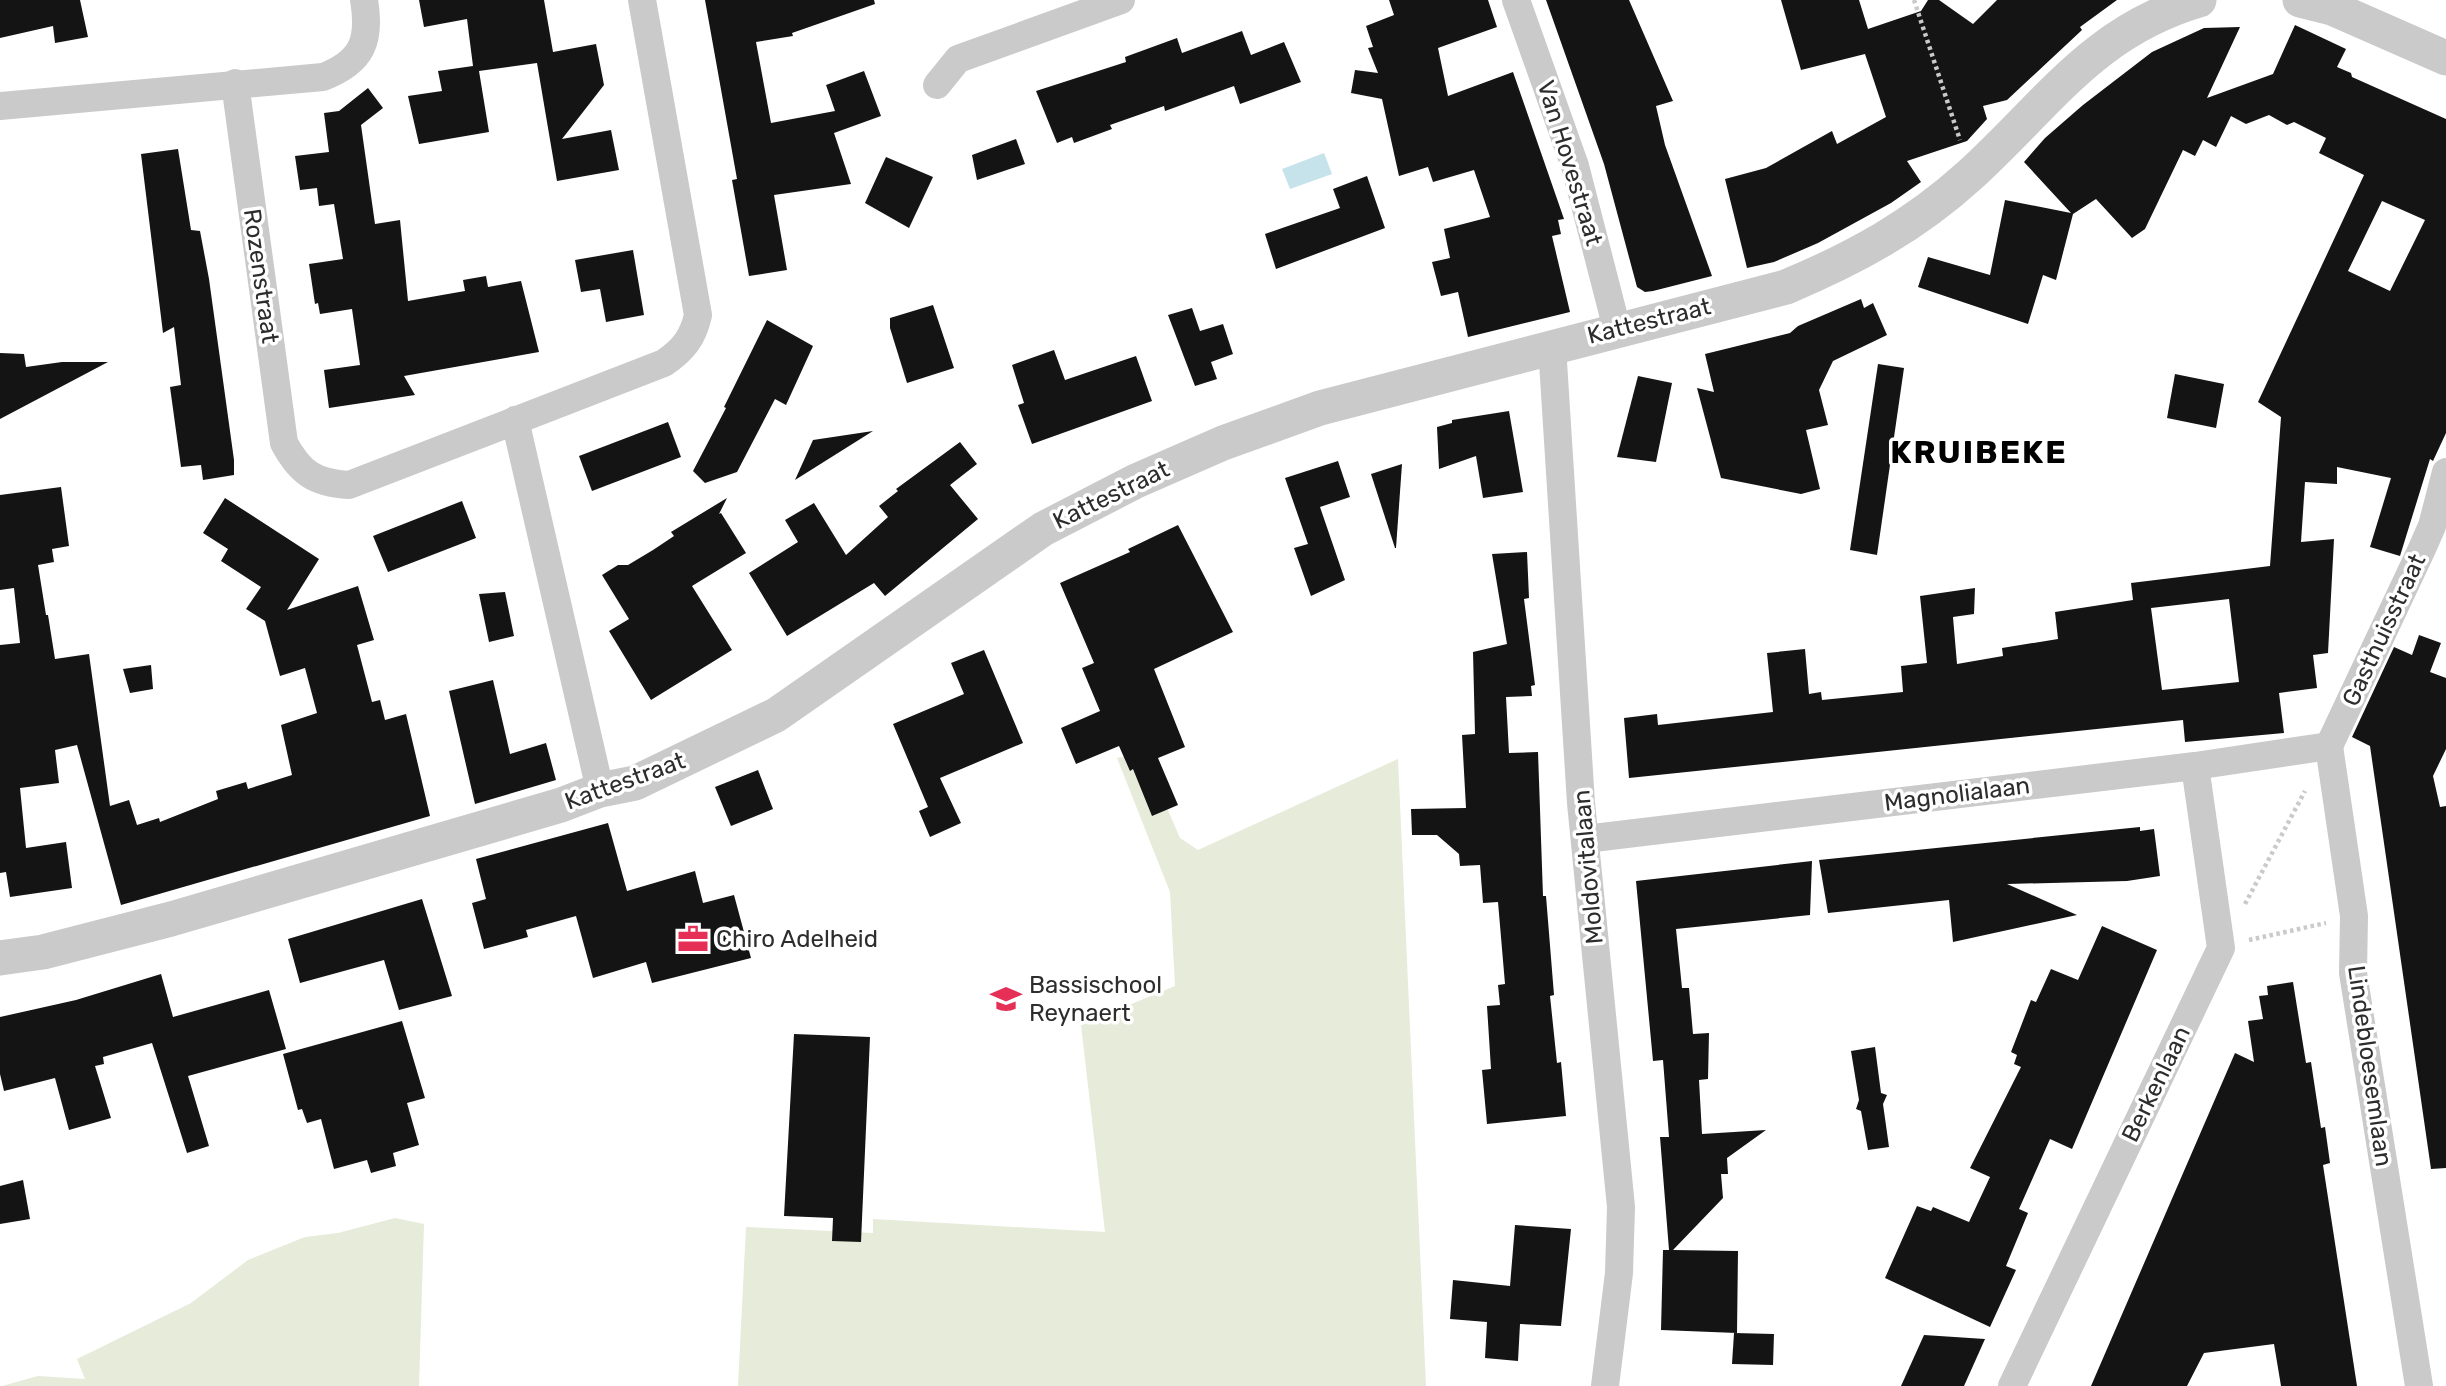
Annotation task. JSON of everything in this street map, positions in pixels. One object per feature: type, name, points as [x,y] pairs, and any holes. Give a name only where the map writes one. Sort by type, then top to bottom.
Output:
[{"type":"street","points":[[0,106],[323,77],[341,70],[356,57],[365,40],[368,22],[364,0]]},
{"type":"street","name":"Rozenstraat","points":[[235,83],[284,443],[292,459],[308,474],[326,484],[349,485],[664,363],[681,351],[694,332],[698,315],[642,0]]},
{"type":"street","points":[[937,85],[958,59],[1121,0]]},
{"type":"street","name":"Van Hovestraat","points":[[1516,0],[1575,166],[1617,329]]},
{"type":"street","name":"Kattestraat","points":[[0,958],[43,952],[171,919],[561,805],[600,790],[635,783],[776,715],[1031,537],[1136,481],[1223,443],[1320,408],[1786,287],[1842,263],[1926,212],[1971,174],[2102,46],[2161,11],[2199,0]]},
{"type":"street","points":[[2300,0],[2332,8],[2446,58]]},
{"type":"street","name":"Moldovitalaan","points":[[1552,346],[1585,839],[1621,1207],[1619,1273],[1605,1386]]},
{"type":"street","points":[[515,420],[600,790]]},
{"type":"street","name":"Gasthuisstraat","points":[[2329,746],[2439,529],[2446,472]]},
{"type":"street","name":"Magnolialaan","points":[[1585,839],[2195,766],[2329,746]]},
{"type":"street","name":"Lindebloesemlaan","points":[[2329,746],[2354,916],[2353,973],[2419,1386]]},
{"type":"street","points":[[2195,766],[2221,948]]},
{"type":"street","name":"Berkenlaan","points":[[2012,1386],[2221,948]]},
{"type":"path","points":[[1914,0],[1971,174]]},
{"type":"path","points":[[2221,948],[2329,746]]},
{"type":"path","points":[[2221,948],[2354,916]]},
{"type":"green space","points":[[1143,753],[1180,838],[1198,850],[1398,759],[1426,1386],[738,1386],[746,1227],[873,1233],[873,1219],[1105,1232],[1081,1025],[1175,986],[1170,892],[1117,758]]},
{"type":"green space","points":[[395,1218],[424,1224],[419,1386],[2,1386],[38,1376],[85,1379],[77,1359],[191,1303],[248,1260],[305,1237],[338,1233]]},
{"type":"water","points":[[1324,153],[1332,174],[1290,189],[1282,169]]},
{"type":"building","points":[[0,0],[80,0],[88,37],[55,43],[53,26],[0,38]]},
{"type":"building","points":[[419,0],[544,0],[553,52],[596,44],[604,85],[562,139],[611,130],[619,170],[557,181],[537,63],[479,71],[489,132],[419,144],[408,96],[442,91],[438,71],[473,66],[467,19],[424,27]]},
{"type":"building","points":[[705,0],[874,0],[875,4],[792,33],[793,36],[756,42],[771,123],[835,111],[826,85],[864,71],[881,116],[834,133],[851,184],[774,195],[787,270],[749,276],[732,180],[737,179]]},
{"type":"building","points":[[1389,0],[1488,0],[1497,27],[1438,48],[1448,96],[1513,72],[1564,219],[1558,220],[1561,234],[1552,236],[1570,312],[1468,337],[1458,292],[1441,296],[1432,262],[1450,258],[1444,229],[1490,217],[1474,170],[1433,182],[1428,167],[1399,176],[1382,99],[1351,93],[1355,70],[1378,73],[1368,48],[1373,47],[1366,26],[1394,15]]},
{"type":"building","points":[[1546,0],[1629,0],[1673,101],[1656,106],[1665,145],[1712,276],[1653,291],[1645,292],[1637,287],[1604,164]]},
{"type":"building","points":[[1781,0],[1859,0],[1868,29],[1921,11],[1928,0],[1939,0],[1973,24],[1997,0],[2117,0],[2080,27],[2082,30],[2007,100],[1983,106],[1987,119],[1967,141],[1907,161],[1921,182],[1891,203],[1818,243],[1774,262],[1747,268],[1725,179],[1766,168],[1832,131],[1837,144],[1886,117],[1865,54],[1801,70]]},
{"type":"building","points":[[2295,25],[2346,49],[2337,67],[2351,73],[2352,77],[2446,119],[2446,433],[2433,461],[2430,459],[2400,556],[2370,547],[2391,478],[2337,467],[2337,484],[2305,482],[2301,542],[2334,539],[2328,653],[2313,655],[2317,688],[2279,693],[2284,733],[2185,742],[2183,720],[1629,778],[1624,718],[1657,714],[1658,725],[1773,712],[1767,653],[1805,649],[1809,694],[1821,692],[1822,700],[1903,692],[1901,666],[1927,663],[1920,596],[1975,588],[1974,614],[1953,617],[1957,664],[2003,656],[2002,648],[2058,639],[2055,612],[2133,600],[2131,583],[2270,566],[2281,417],[2258,402],[2364,175],[2319,153],[2326,138],[2294,122],[2287,125],[2269,115],[2246,124],[2231,116],[2216,147],[2203,140],[2195,156],[2183,150],[2145,229],[2132,238],[2096,199],[2073,214],[2056,280],[2043,275],[2028,324],[1918,287],[1928,257],[1990,275],[2005,200],[2071,213],[2024,162],[2045,138],[2083,105],[2152,52],[2204,28],[2240,27],[2207,98],[2273,74]],"holes":[[[2382,201],[2425,220],[2390,291],[2348,271]],[[2229,599],[2239,682],[2162,690],[2151,608]]]},
{"type":"building","points":[[1242,31],[1251,55],[1284,42],[1301,82],[1240,104],[1234,86],[1165,111],[1164,106],[1110,125],[1112,129],[1074,143],[1072,137],[1057,143],[1036,91],[1126,62],[1125,57],[1177,38],[1182,53]]},
{"type":"building","points":[[368,88],[383,108],[361,125],[375,224],[400,220],[408,301],[465,291],[463,280],[486,276],[488,287],[521,281],[539,352],[404,376],[415,395],[329,408],[324,370],[360,365],[352,309],[320,314],[318,303],[315,304],[309,264],[343,259],[334,204],[319,206],[317,188],[300,190],[295,156],[329,152],[324,113],[339,111]]},
{"type":"building","points":[[1016,139],[1025,164],[977,180],[972,155]]},
{"type":"building","points":[[178,149],[191,230],[200,231],[209,279],[234,460],[234,475],[203,480],[201,465],[181,467],[170,387],[181,385],[174,327],[163,333],[141,154]]},
{"type":"building","points":[[886,157],[933,177],[909,228],[865,203]]},
{"type":"building","points":[[1367,176],[1385,228],[1276,269],[1265,234],[1340,208],[1333,189]]},
{"type":"building","points":[[633,250],[644,315],[606,322],[600,289],[581,292],[575,260]]},
{"type":"building","points":[[1861,299],[1864,308],[1873,303],[1887,335],[1833,361],[1819,390],[1828,425],[1806,430],[1820,489],[1801,494],[1721,478],[1697,388],[1714,392],[1705,354],[1790,333],[1798,326]]},
{"type":"building","points":[[933,305],[954,368],[907,383],[890,328],[890,318]]},
{"type":"building","points":[[1192,308],[1200,331],[1223,324],[1233,354],[1211,362],[1217,379],[1195,386],[1168,315]]},
{"type":"building","points":[[767,320],[813,346],[786,405],[775,399],[737,472],[705,483],[693,471]]},
{"type":"building","points":[[1054,350],[1065,380],[1136,356],[1152,401],[1032,444],[1018,405],[1024,403],[1012,365]]},
{"type":"building","points":[[0,353],[24,354],[26,367],[62,362],[108,362],[0,419]]},
{"type":"building","points":[[1878,364],[1904,368],[1877,555],[1850,550]]},
{"type":"building","points":[[2175,374],[2224,384],[2216,428],[2167,418]]},
{"type":"building","points":[[1638,376],[1672,383],[1656,462],[1617,457]]},
{"type":"building","points":[[1509,411],[1523,492],[1483,498],[1476,456],[1439,469],[1437,427],[1452,423],[1452,420]]},
{"type":"building","points":[[668,422],[681,457],[592,491],[579,456]]},
{"type":"building","points":[[873,431],[795,480],[813,440]]},
{"type":"building","points":[[960,442],[977,464],[950,485],[978,519],[885,596],[874,583],[787,636],[749,573],[798,542],[785,520],[814,503],[846,555],[888,517],[879,506],[898,491],[896,489]]},
{"type":"building","points":[[1338,461],[1350,497],[1320,507],[1345,580],[1311,596],[1294,548],[1308,544],[1285,478]]},
{"type":"building","points":[[1402,464],[1396,548],[1395,548],[1371,474]]},
{"type":"building","points":[[61,487],[69,546],[52,549],[54,562],[38,565],[55,659],[89,654],[110,806],[129,800],[137,825],[159,818],[160,822],[218,799],[216,791],[246,782],[248,789],[292,775],[281,725],[317,713],[305,668],[280,676],[265,621],[246,609],[261,587],[221,561],[228,549],[203,533],[225,498],[319,559],[287,610],[358,586],[374,640],[357,645],[372,702],[380,700],[385,720],[406,714],[430,816],[121,905],[77,745],[55,750],[59,783],[20,788],[26,848],[66,842],[72,888],[10,897],[6,872],[0,873],[0,645],[20,643],[14,588],[0,590],[0,495]]},
{"type":"building","points":[[727,498],[719,514],[721,513],[746,553],[692,586],[732,650],[651,700],[609,631],[629,619],[602,575],[618,565],[628,565],[653,550],[674,536],[671,532]]},
{"type":"building","points":[[462,501],[476,538],[388,572],[373,536]]},
{"type":"building","points":[[1178,525],[1233,632],[1154,669],[1185,747],[1158,758],[1178,805],[1152,816],[1133,769],[1130,771],[1119,746],[1076,764],[1061,728],[1100,711],[1082,668],[1094,663],[1060,583],[1130,552],[1128,549]]},
{"type":"building","points":[[1527,552],[1529,598],[1524,599],[1535,685],[1531,686],[1532,696],[1506,697],[1509,753],[1538,752],[1543,896],[1546,896],[1554,995],[1550,996],[1557,1063],[1561,1062],[1566,1116],[1487,1124],[1482,1070],[1491,1069],[1487,1006],[1500,1005],[1498,985],[1505,984],[1498,902],[1483,903],[1480,865],[1460,866],[1459,854],[1437,835],[1412,835],[1411,809],[1466,808],[1462,735],[1475,734],[1473,652],[1507,644],[1492,554]]},
{"type":"building","points":[[505,592],[514,636],[489,642],[479,594]]},
{"type":"building","points":[[2419,635],[2441,643],[2430,672],[2446,678],[2446,749],[2433,776],[2440,807],[2446,806],[2446,1168],[2431,1169],[2370,746],[2352,737],[2394,647],[2412,655]]},
{"type":"building","points":[[984,650],[1023,743],[940,778],[961,823],[930,837],[919,811],[928,807],[893,724],[964,694],[951,663]]},
{"type":"building","points":[[151,665],[153,689],[130,693],[123,669]]},
{"type":"building","points":[[493,680],[510,754],[546,743],[556,780],[475,804],[449,691]]},
{"type":"building","points":[[758,770],[773,809],[731,826],[715,787]]},
{"type":"building","points":[[608,823],[627,891],[695,871],[703,903],[734,895],[751,958],[652,983],[646,962],[593,978],[576,916],[526,930],[528,937],[484,949],[472,903],[486,899],[476,859]]},
{"type":"building","points":[[2140,827],[2140,831],[2154,829],[2160,876],[2127,881],[2007,884],[2077,915],[1953,942],[1949,900],[1828,913],[1819,860]]},
{"type":"building","points":[[1812,861],[1810,915],[1676,929],[1682,988],[1689,988],[1693,1034],[1709,1033],[1708,1079],[1699,1080],[1702,1134],[1766,1130],[1727,1158],[1728,1174],[1721,1174],[1723,1198],[1673,1250],[1738,1251],[1737,1333],[1661,1330],[1663,1250],[1669,1250],[1660,1137],[1669,1137],[1663,1060],[1653,1061],[1636,881]]},
{"type":"building","points":[[422,899],[452,996],[399,1010],[384,960],[300,983],[288,939]]},
{"type":"building","points":[[2102,926],[2157,950],[2072,1149],[2050,1139],[2019,1209],[2028,1213],[2006,1266],[2016,1270],[1990,1327],[1885,1278],[1917,1206],[1931,1211],[1933,1207],[1969,1222],[1990,1177],[1970,1168],[2021,1067],[2014,1064],[2017,1055],[2011,1052],[2031,1000],[2036,1002],[2051,969],[2078,980]]},
{"type":"building","points":[[161,974],[173,1017],[269,990],[286,1049],[188,1076],[209,1146],[187,1153],[152,1043],[103,1057],[104,1064],[95,1066],[111,1118],[69,1130],[55,1078],[4,1091],[0,1074],[0,1017],[76,1000]]},
{"type":"building","points":[[2293,982],[2306,1063],[2311,1062],[2321,1128],[2325,1127],[2330,1163],[2323,1165],[2357,1386],[2281,1386],[2274,1344],[2204,1353],[2187,1386],[2091,1386],[2235,1053],[2254,1062],[2248,1021],[2263,1019],[2259,996],[2268,995],[2267,986]]},
{"type":"building","points":[[402,1021],[425,1098],[407,1103],[419,1145],[393,1153],[396,1166],[371,1173],[367,1160],[334,1169],[321,1119],[307,1123],[302,1109],[298,1110],[283,1054]]},
{"type":"building","points":[[794,1034],[870,1037],[861,1242],[832,1241],[833,1218],[784,1216]]},
{"type":"building","points":[[1875,1047],[1881,1093],[1887,1095],[1883,1104],[1889,1147],[1868,1150],[1861,1111],[1856,1109],[1859,1100],[1851,1051]]},
{"type":"building","points":[[23,1180],[30,1219],[0,1224],[0,1186]]},
{"type":"building","points":[[1515,1225],[1571,1229],[1561,1326],[1520,1324],[1518,1361],[1485,1358],[1487,1322],[1450,1319],[1453,1280],[1510,1286]]},
{"type":"building","points":[[1734,1333],[1774,1334],[1773,1365],[1732,1364]]},
{"type":"building","points":[[1924,1335],[1985,1339],[1964,1386],[1901,1386]]},
{"type":"place","name":"Chiro Adelheid","points":[[693,939]]},
{"type":"place","name":"Bassischool Reynaert","points":[[1006,999]]},
{"type":"district","name":"KRUIBEKE","points":[[1979,452]]}]
